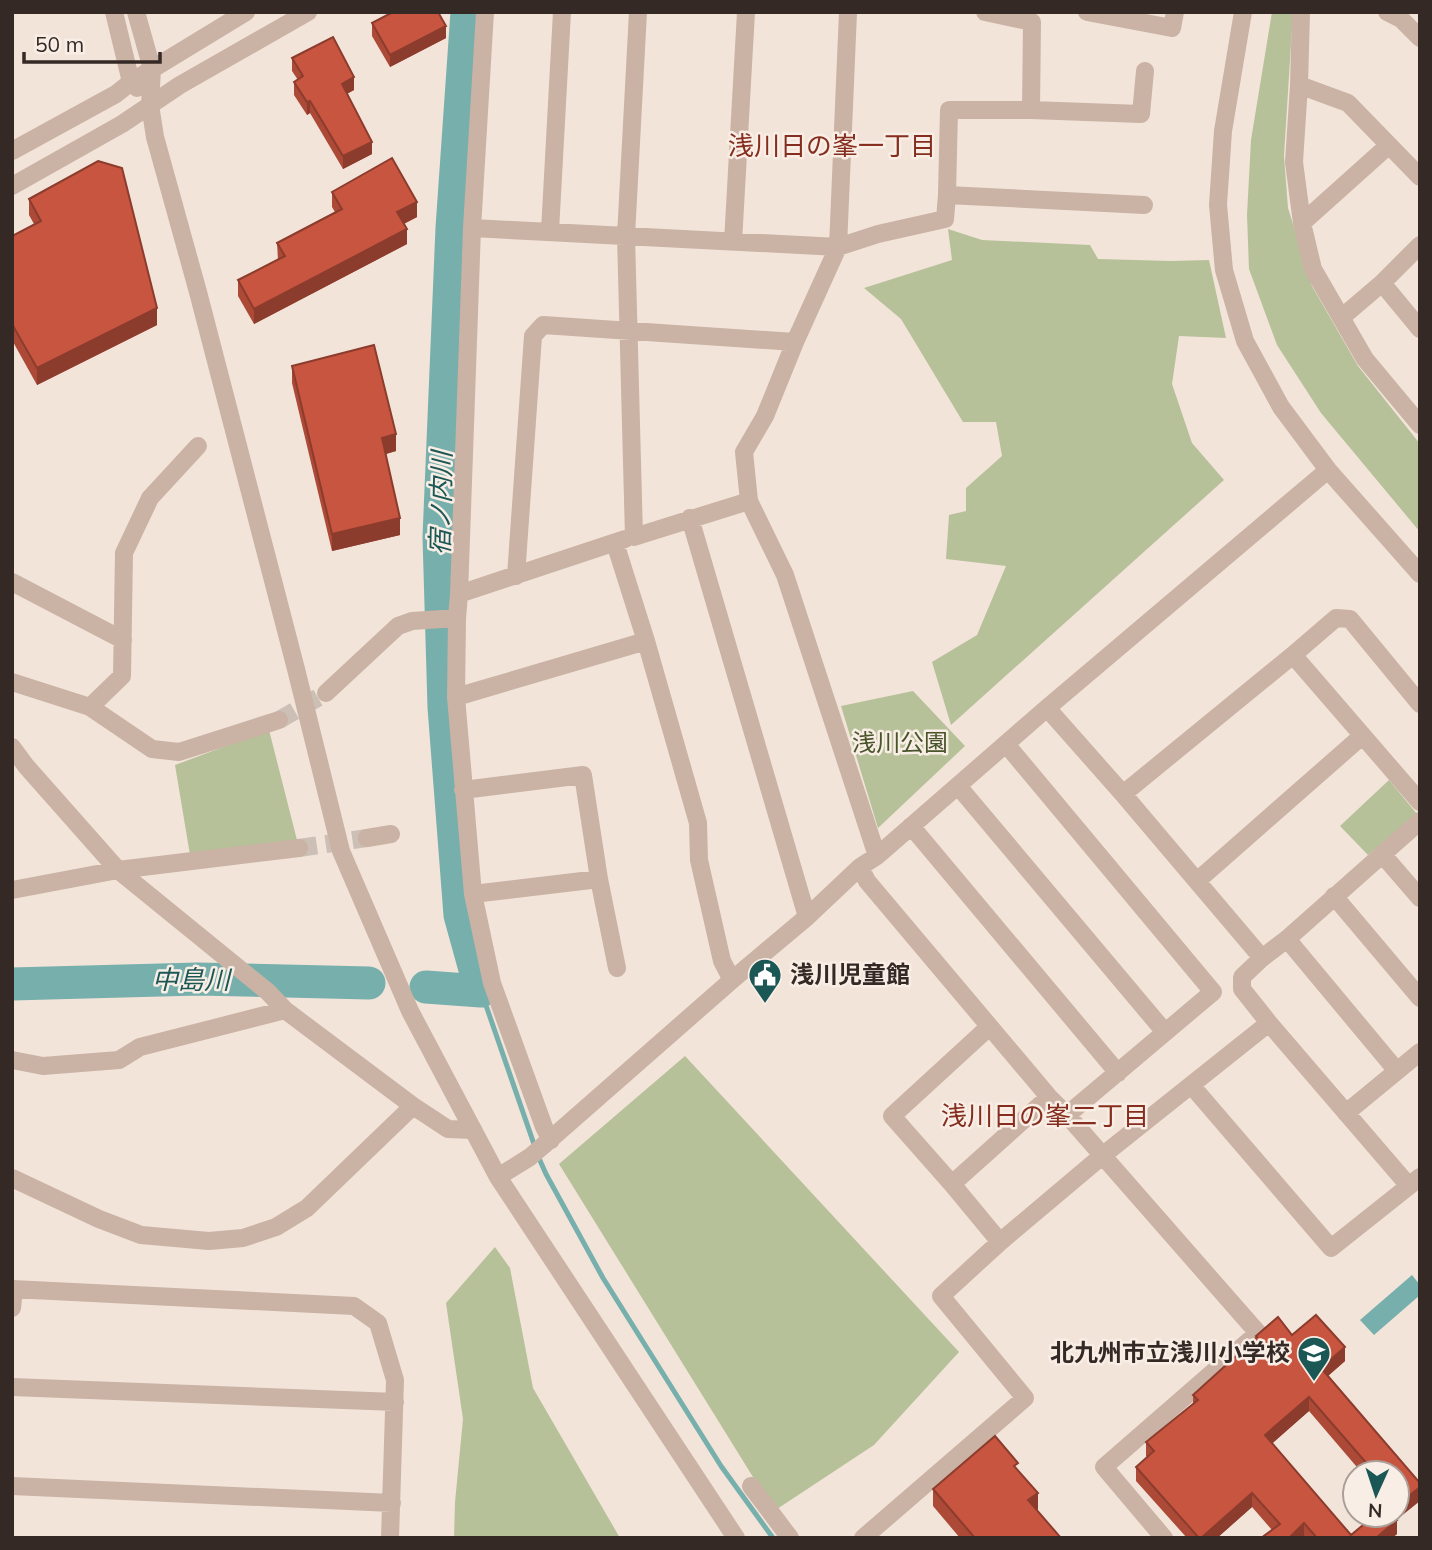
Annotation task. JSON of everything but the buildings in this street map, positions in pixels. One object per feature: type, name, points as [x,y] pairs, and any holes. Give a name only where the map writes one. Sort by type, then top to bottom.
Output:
[{"type":"street","points":[[114,12],[131,82],[150,105]]},
{"type":"street","points":[[136,12],[152,69],[150,105],[155,137],[293,655],[341,851],[410,1011],[498,1177],[736,1538]]},
{"type":"street","points":[[12,151],[116,94],[131,82],[246,12]]},
{"type":"street","points":[[12,186],[308,12]]},
{"type":"street","points":[[485,12],[472,228],[459,594],[452,619],[456,696],[473,894],[492,983],[548,1142]]},
{"type":"street","points":[[550,231],[562,12]]},
{"type":"street","points":[[634,537],[625,236],[638,12]]},
{"type":"street","points":[[733,242],[746,12]]},
{"type":"street","points":[[848,12],[838,247],[765,416],[744,452],[750,501],[785,575],[877,856]]},
{"type":"street","points":[[985,12],[1032,22],[1031,110]]},
{"type":"street","points":[[1087,12],[1172,27],[1175,12]]},
{"type":"street","points":[[1244,12],[1223,131],[1218,205],[1224,270],[1245,341],[1281,407],[1328,470],[1420,574]]},
{"type":"street","points":[[1301,12],[1294,162],[1302,223],[1313,269],[1365,359],[1420,425]]},
{"type":"street","points":[[1388,12],[1401,19],[1420,38]]},
{"type":"street","points":[[472,228],[838,247],[878,234],[945,219],[949,110],[1031,110],[1141,124],[1145,71]]},
{"type":"street","points":[[1299,85],[1348,103],[1420,177]]},
{"type":"street","points":[[1302,223],[1389,145]]},
{"type":"street","points":[[947,195],[1144,205]]},
{"type":"street","points":[[1341,318],[1382,283],[1420,245]]},
{"type":"street","points":[[1382,283],[1420,330]]},
{"type":"street","points":[[516,576],[533,336],[543,325],[795,342]]},
{"type":"street","points":[[90,708],[122,676],[124,553],[150,498],[198,446]]},
{"type":"street","points":[[498,1177],[548,1142],[807,917],[860,867],[877,856],[1328,470]]},
{"type":"street","points":[[459,594],[750,501]]},
{"type":"street","points":[[690,518],[807,917]]},
{"type":"street","points":[[615,543],[698,823],[699,860],[722,961],[732,980]]},
{"type":"street","points":[[12,582],[123,640]]},
{"type":"street","points":[[1123,794],[1336,618],[1350,619],[1420,704]]},
{"type":"street","points":[[326,693],[397,626],[412,621],[452,619]]},
{"type":"street","points":[[456,696],[646,641]]},
{"type":"street","points":[[1293,656],[1420,802]]},
{"type":"street","points":[[12,682],[90,708],[152,749],[179,752],[279,720]]},
{"type":"street","points":[[1047,708],[1262,958]]},
{"type":"street","points":[[1197,881],[1362,736]]},
{"type":"street","points":[[1006,744],[1213,992],[1067,1115]]},
{"type":"street","points":[[12,747],[19,769],[118,870],[268,992],[285,1010],[448,1129],[472,1130]]},
{"type":"street","points":[[463,790],[583,775],[599,879],[617,968]]},
{"type":"street","points":[[958,786],[1164,1031]]},
{"type":"street","points":[[1191,1085],[1331,1248],[1414,1182],[1346,1113],[1269,1023],[1242,989],[1242,977],[1420,821]]},
{"type":"street","points":[[911,826],[1118,1073]]},
{"type":"street","points":[[367,838],[391,834]]},
{"type":"street","points":[[12,890],[118,870],[299,848]]},
{"type":"street","points":[[1382,854],[1420,898]]},
{"type":"street","points":[[860,867],[867,881],[989,1027],[1258,1333],[1104,1467],[1164,1538]]},
{"type":"street","points":[[473,894],[599,879]]},
{"type":"street","points":[[1334,896],[1420,998]]},
{"type":"street","points":[[1287,939],[1397,1071]]},
{"type":"street","points":[[12,1060],[43,1066],[119,1060],[140,1047],[285,1010]]},
{"type":"street","points":[[863,1538],[1024,1398],[941,1296],[1102,1156],[1269,1023]]},
{"type":"street","points":[[989,1027],[892,1116],[1000,1242]]},
{"type":"street","points":[[1346,1113],[1420,1052]]},
{"type":"street","points":[[952,1184],[1049,1097]]},
{"type":"street","points":[[12,1178],[99,1219],[141,1235],[209,1241],[243,1238],[276,1227],[307,1208],[413,1106]]},
{"type":"street","points":[[12,1308],[13,1289],[354,1307],[378,1323],[395,1380],[390,1538]]},
{"type":"street","points":[[12,1387],[395,1402]]},
{"type":"street","points":[[12,1486],[392,1503]]},
{"type":"street","points":[[751,1486],[790,1538]]},
{"type":"green space","points":[[1272,12],[1293,12],[1284,156],[1288,208],[1312,286],[1358,366],[1420,444],[1420,532],[1321,413],[1277,345],[1249,269],[1247,215],[1251,140]]},
{"type":"green space","points":[[948,229],[982,240],[1090,245],[1098,259],[1209,260],[1226,338],[1179,336],[1172,384],[1192,443],[1224,480],[951,725],[932,662],[977,635],[1006,566],[946,559],[949,515],[966,511],[966,488],[1002,456],[996,422],[963,422],[901,319],[864,288],[952,260]]},
{"type":"green space","name":"浅川公園","points":[[913,691],[965,746],[878,828],[841,706]]},
{"type":"green space","points":[[269,730],[297,840],[190,855],[175,765]]},
{"type":"green space","points":[[1389,780],[1417,814],[1368,855],[1340,826]]},
{"type":"green space","points":[[685,1056],[959,1352],[874,1445],[774,1511],[559,1164]]},
{"type":"green space","points":[[495,1247],[510,1268],[533,1388],[620,1538],[454,1538],[463,1419],[446,1303]]},
{"type":"water","points":[[1412,1275],[1420,1285],[1420,1295],[1374,1335],[1360,1320]]},
{"type":"waterway","name":"宿ノ内川","points":[[426,987],[481,991],[460,915],[444,707],[439,537],[452,228],[467,12]]},
{"type":"waterway","name":"中島川","points":[[12,984],[198,979],[369,983]]},
{"type":"waterway","points":[[481,991],[535,1147]]},
{"type":"waterway","points":[[538,1156],[603,1278],[721,1466],[773,1538]]},
{"type":"tunnel","points":[[279,720],[326,693]]},
{"type":"tunnel","points":[[299,848],[367,838]]},
{"type":"place","name":"浅川児童館","points":[[765,1005]]},
{"type":"place","name":"北九州市立浅川小学校","points":[[1314,1383]]},
{"type":"district","name":"浅川日の峯一丁目","points":[[832,146]]},
{"type":"district","name":"浅川日の峯二丁目","points":[[1045,1116]]}]
